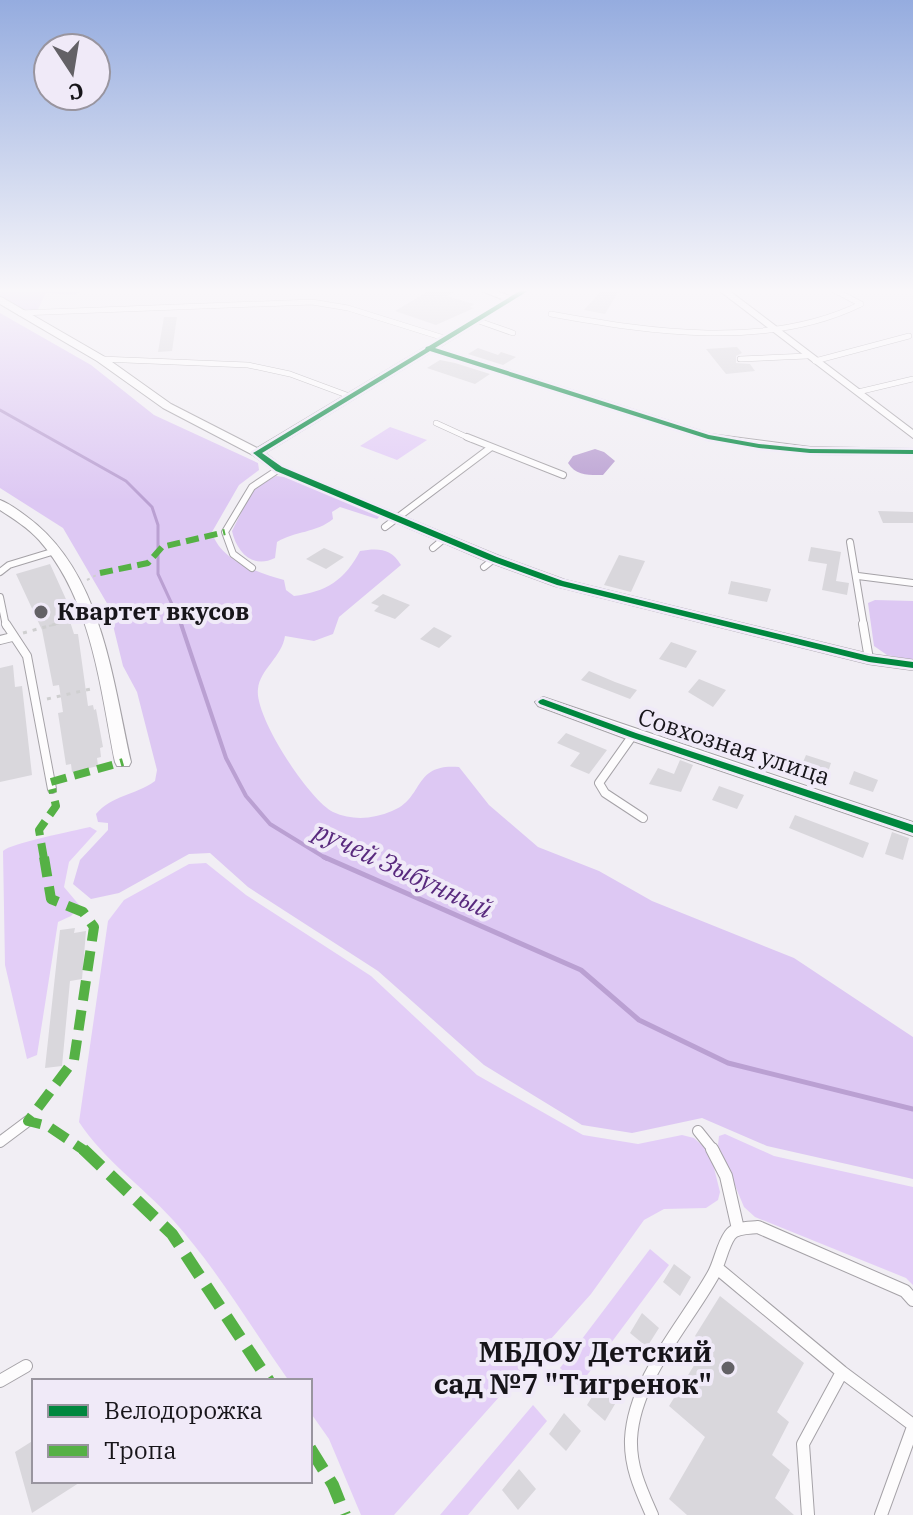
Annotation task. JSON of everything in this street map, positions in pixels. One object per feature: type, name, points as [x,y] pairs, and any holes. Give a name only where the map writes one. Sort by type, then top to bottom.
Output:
[{"type":"street","points":[[102,360],[167,406],[257,453],[279,469],[399,517],[489,563],[869,659],[913,665]]},
{"type":"street","points":[[257,453],[410,360]]},
{"type":"street","points":[[465,360],[708,437],[740,444],[811,453],[913,452]]},
{"type":"street","points":[[812,360],[913,435]]},
{"type":"street","points":[[2,507],[32,526],[55,551],[77,585],[88,614],[123,762]]},
{"type":"street","name":"Совхозная улица","points":[[543,702],[913,829]]},
{"type":"lane","points":[[131,360],[269,368],[297,375],[352,397]]},
{"type":"lane","points":[[858,392],[913,379]]},
{"type":"lane","points":[[436,423],[490,448],[563,475]]},
{"type":"lane","points":[[385,527],[490,448]]},
{"type":"lane","points":[[252,568],[233,554],[225,532],[246,491],[257,480],[279,469]]},
{"type":"lane","points":[[433,548],[445,538]]},
{"type":"lane","points":[[850,542],[858,576],[869,659]]},
{"type":"lane","points":[[0,572],[9,565],[55,551]]},
{"type":"lane","points":[[858,576],[913,583]]},
{"type":"lane","points":[[0,597],[2,618],[27,656],[52,789]]},
{"type":"lane","points":[[0,640],[12,637]]},
{"type":"lane","points":[[633,735],[599,783],[605,793],[643,818]]},
{"type":"lane","points":[[0,1142],[28,1121]]},
{"type":"lane","points":[[698,1131],[712,1144],[732,1197],[738,1229]]},
{"type":"lane","points":[[652,1515],[636,1488],[630,1453],[633,1420],[657,1364],[724,1257],[730,1234],[738,1229],[758,1227],[905,1291],[913,1300]]},
{"type":"lane","points":[[717,1268],[842,1372],[913,1426],[881,1515]]},
{"type":"lane","points":[[0,1381],[26,1366]]},
{"type":"lane","points":[[808,1515],[803,1444],[842,1372]]},
{"type":"path","points":[[12,637],[88,614]]},
{"type":"path","points":[[36,702],[105,685]]},
{"type":"shaded area","points":[[0,360],[82,360],[154,415],[258,463],[259,470],[239,485],[212,532],[216,542],[232,558],[284,580],[286,590],[294,596],[333,583],[348,570],[360,551],[384,550],[393,555],[401,565],[339,617],[333,634],[314,641],[285,636],[260,682],[259,702],[265,718],[285,756],[311,792],[333,812],[348,817],[378,816],[402,805],[433,770],[459,767],[489,805],[538,847],[599,871],[652,901],[794,958],[913,1037],[913,1179],[767,1146],[702,1118],[632,1133],[582,1125],[484,1065],[378,971],[248,887],[210,853],[189,854],[119,893],[91,899],[73,884],[80,860],[108,830],[108,823],[98,822],[96,814],[116,799],[155,781],[157,770],[137,692],[123,666],[108,605],[63,528],[0,488]]},
{"type":"shaded area","points":[[390,427],[427,440],[397,460],[360,446]]},
{"type":"shaded area","points":[[595,449],[615,461],[603,475],[579,473],[568,463],[573,456]]},
{"type":"shaded area","points":[[276,476],[380,516],[377,519],[340,507],[332,512],[333,519],[326,524],[277,542],[275,558],[260,562],[253,560],[242,552],[232,531],[253,489]]},
{"type":"shaded area","points":[[875,600],[913,601],[913,660],[887,655],[874,646],[868,603]]},
{"type":"shaded area","points":[[90,827],[97,831],[69,862],[64,887],[80,906],[71,916],[58,922],[37,1055],[27,1059],[5,965],[3,851],[30,841]]},
{"type":"shaded area","points":[[206,863],[246,895],[371,976],[477,1075],[583,1135],[638,1144],[682,1135],[694,1138],[705,1148],[713,1164],[720,1192],[718,1200],[706,1208],[664,1209],[644,1220],[591,1294],[394,1515],[361,1515],[329,1439],[312,1415],[312,1379],[288,1379],[189,1239],[100,1149],[79,1122],[108,921],[124,900],[189,864]]},
{"type":"shaded area","points":[[725,1134],[774,1156],[913,1187],[913,1285],[906,1278],[755,1217],[744,1207],[718,1145],[719,1136]]},
{"type":"shaded area","points":[[650,1249],[669,1265],[579,1386],[560,1368]]},
{"type":"shaded area","points":[[533,1405],[547,1421],[468,1515],[440,1515]]},
{"type":"building","points":[[440,360],[490,374],[475,384],[427,368]]},
{"type":"building","points":[[486,360],[512,360],[503,365]]},
{"type":"building","points":[[715,360],[736,360],[736,363],[750,364],[755,371],[726,374]]},
{"type":"building","points":[[878,511],[913,512],[913,523],[883,523]]},
{"type":"building","points":[[811,547],[841,552],[836,581],[849,583],[847,595],[822,590],[827,564],[808,561]]},
{"type":"building","points":[[324,548],[344,557],[326,569],[306,559]]},
{"type":"building","points":[[619,555],[645,561],[631,592],[604,585]]},
{"type":"building","points":[[50,564],[70,608],[66,609],[74,634],[78,634],[88,706],[93,705],[96,709],[103,747],[100,748],[101,757],[97,758],[98,766],[72,772],[71,764],[66,765],[58,713],[63,712],[59,685],[53,686],[42,630],[16,574]]},
{"type":"building","points":[[731,581],[771,589],[767,602],[728,594]]},
{"type":"building","points":[[383,594],[410,605],[395,619],[374,611],[379,606],[371,603]]},
{"type":"building","points":[[434,627],[452,636],[439,648],[420,639]]},
{"type":"building","points":[[671,642],[697,651],[686,668],[659,659]]},
{"type":"building","points":[[13,665],[15,687],[22,686],[32,775],[0,782],[0,668]]},
{"type":"building","points":[[589,671],[637,690],[630,699],[581,680]]},
{"type":"building","points":[[699,679],[726,690],[713,707],[688,692]]},
{"type":"building","points":[[566,733],[607,750],[589,774],[570,766],[580,753],[557,743]]},
{"type":"building","points":[[806,755],[831,763],[827,775],[801,767]]},
{"type":"building","points":[[680,760],[693,765],[681,792],[649,784],[658,768],[674,774]]},
{"type":"building","points":[[854,771],[878,780],[873,792],[849,784]]},
{"type":"building","points":[[719,786],[744,795],[737,809],[712,800]]},
{"type":"building","points":[[795,815],[869,843],[863,858],[789,828]]},
{"type":"building","points":[[892,832],[909,838],[903,860],[885,854]]},
{"type":"building","points":[[75,928],[74,933],[86,931],[82,979],[70,981],[62,1066],[45,1068],[60,930]]},
{"type":"building","points":[[674,1264],[691,1277],[680,1296],[663,1282]]},
{"type":"building","points":[[720,1296],[804,1363],[777,1412],[789,1422],[772,1455],[790,1470],[775,1498],[794,1515],[687,1515],[669,1499],[705,1437],[669,1406],[706,1346],[695,1336]]},
{"type":"building","points":[[642,1313],[659,1328],[647,1347],[630,1333]]},
{"type":"building","points":[[600,1384],[618,1399],[605,1421],[587,1405]]},
{"type":"building","points":[[564,1413],[581,1431],[566,1451],[549,1434]]},
{"type":"building","points":[[32,1441],[32,1483],[79,1483],[32,1513],[15,1452]]},
{"type":"building","points":[[519,1469],[536,1489],[518,1510],[502,1490]]},
{"type":"waterway","name":"ручей Зыбунный","points":[[0,410],[126,481],[152,507],[158,525],[158,574],[182,626]]},
{"type":"waterway","name":"ручей Зыбунный","points":[[181,624],[226,758],[246,796],[270,824],[327,859]]},
{"type":"waterway","name":"ручей Зыбунный","points":[[324,857],[581,970],[639,1020],[728,1063],[913,1109]]},
{"type":"marked path","points":[[100,573],[148,563],[162,547],[225,532]]},
{"type":"marked path","points":[[51,782],[123,762]]},
{"type":"marked path","points":[[52,789],[56,806],[39,830],[51,899],[83,912],[94,927],[74,1060],[28,1121],[48,1126],[81,1147],[172,1234],[268,1379]]},
{"type":"marked path","points":[[312,1451],[333,1485],[345,1515]]},
{"type":"cycle path","points":[[411,360],[257,453],[279,469],[494,559],[560,583],[869,659],[913,665]]},
{"type":"cycle path","points":[[465,360],[708,437],[810,451],[913,452]]},
{"type":"cycle path","points":[[543,702],[913,829]]},
{"type":"place","name":"Квартет вкусов","points":[[41,612]]},
{"type":"place","name":"МБДОУ Детский сад №7 \"Тигренок\"","points":[[728,1368]]}]
